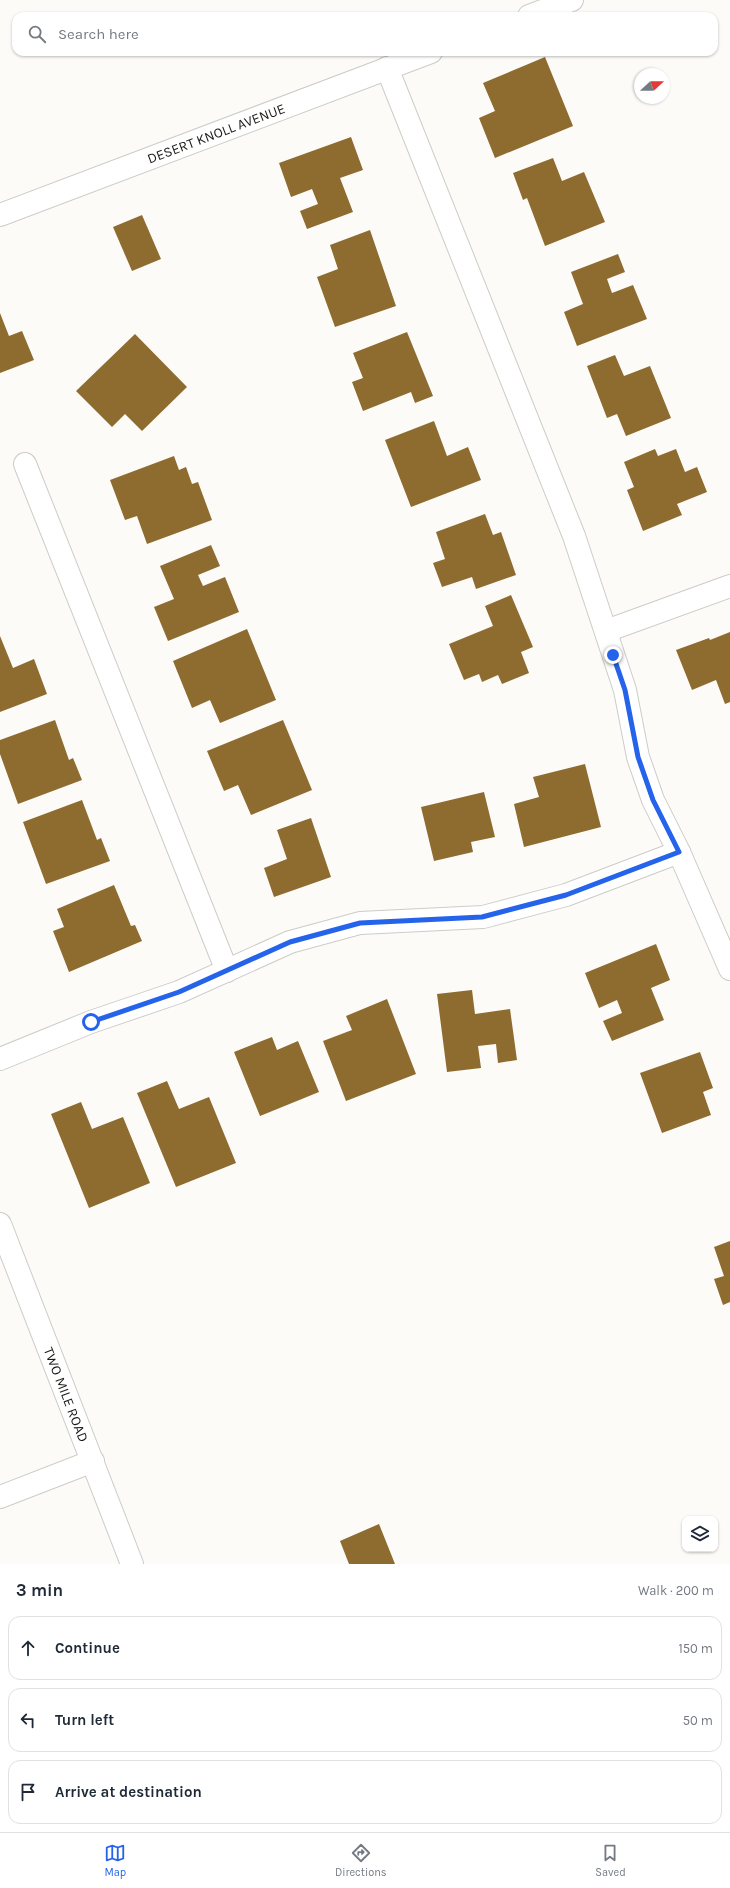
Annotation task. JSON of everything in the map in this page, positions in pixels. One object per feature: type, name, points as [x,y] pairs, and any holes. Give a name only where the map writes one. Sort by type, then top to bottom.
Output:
[{"type":"street","points":[[540,12],[572,0]]},
{"type":"street","name":"DESERT KNOLL AVENUE","points":[[0,214],[420,56]]},
{"type":"street","points":[[387,68],[574,536],[625,690],[638,757],[653,800],[679,852],[730,969]]},
{"type":"street","points":[[25,464],[227,971]]},
{"type":"street","points":[[606,631],[730,586]]},
{"type":"street","points":[[0,1059],[91,1022],[179,992],[290,942],[360,923],[482,917],[566,895],[679,852]]},
{"type":"street","name":"TWO MILE ROAD","points":[[0,1224],[132,1564]]},
{"type":"street","points":[[0,1497],[93,1461]]},
{"type":"building","points":[[545,57],[573,126],[495,158],[479,118],[495,111],[483,83]]},
{"type":"building","points":[[351,137],[363,170],[340,178],[353,212],[307,229],[300,211],[318,204],[312,189],[291,197],[279,163]]},
{"type":"building","points":[[553,158],[562,181],[584,172],[605,222],[545,246],[527,198],[523,200],[513,173]]},
{"type":"building","points":[[142,215],[161,259],[132,271],[113,227]]},
{"type":"building","points":[[370,230],[396,306],[335,327],[317,277],[338,269],[330,245]]},
{"type":"building","points":[[618,254],[625,272],[607,279],[612,293],[633,285],[647,319],[577,346],[564,312],[583,304],[571,272]]},
{"type":"building","points":[[0,313],[9,336],[22,331],[34,360],[0,373]]},
{"type":"building","points":[[407,332],[433,396],[415,403],[411,392],[363,411],[352,382],[363,378],[353,353]]},
{"type":"building","points":[[135,334],[187,387],[142,431],[125,414],[112,427],[76,391]]},
{"type":"building","points":[[615,355],[624,376],[650,366],[671,418],[626,436],[617,414],[607,418],[587,366]]},
{"type":"building","points":[[434,421],[447,456],[468,447],[481,480],[411,507],[385,440]]},
{"type":"building","points":[[655,449],[658,456],[676,449],[685,472],[697,467],[707,492],[677,504],[682,515],[643,531],[627,490],[634,487],[624,462]]},
{"type":"building","points":[[174,456],[179,470],[186,467],[192,484],[198,482],[212,520],[147,544],[137,516],[125,520],[110,480]]},
{"type":"building","points":[[485,514],[493,535],[501,532],[516,575],[476,589],[472,577],[442,587],[433,563],[445,559],[436,532]]},
{"type":"building","points":[[211,545],[220,566],[198,575],[203,586],[225,577],[239,612],[168,641],[154,607],[174,599],[160,566]]},
{"type":"building","points":[[511,595],[533,647],[521,652],[529,673],[502,684],[498,675],[482,682],[479,674],[464,680],[449,644],[493,626],[485,606]]},
{"type":"building","points":[[247,629],[276,700],[220,723],[210,700],[192,708],[173,661]]},
{"type":"building","points":[[730,632],[730,702],[725,704],[716,680],[692,690],[676,650],[709,638],[710,640]]},
{"type":"building","points":[[0,636],[13,668],[34,659],[47,694],[0,712]]},
{"type":"building","points":[[55,720],[69,760],[73,758],[82,780],[18,804],[0,754],[0,740]]},
{"type":"building","points":[[283,720],[312,790],[251,815],[238,785],[224,791],[207,751]]},
{"type":"building","points":[[585,764],[601,827],[524,847],[514,804],[539,797],[533,777]]},
{"type":"building","points":[[484,792],[495,837],[471,842],[473,852],[434,861],[421,807]]},
{"type":"building","points":[[82,800],[97,840],[101,838],[110,861],[46,884],[23,822]]},
{"type":"building","points":[[311,818],[331,877],[274,897],[264,868],[287,859],[277,830]]},
{"type":"building","points":[[114,885],[131,926],[135,925],[142,941],[69,972],[53,931],[64,927],[57,909]]},
{"type":"building","points":[[656,944],[670,980],[651,988],[664,1020],[612,1041],[603,1021],[622,1013],[617,1000],[599,1008],[585,973]]},
{"type":"building","points":[[472,990],[475,1014],[510,1009],[517,1060],[498,1063],[496,1044],[478,1046],[481,1068],[447,1072],[437,994]]},
{"type":"building","points":[[387,999],[416,1074],[346,1101],[323,1041],[352,1030],[346,1016]]},
{"type":"building","points":[[272,1037],[277,1050],[298,1041],[319,1092],[260,1116],[234,1052]]},
{"type":"building","points":[[700,1052],[713,1088],[703,1092],[711,1115],[662,1133],[640,1073]]},
{"type":"building","points":[[167,1081],[179,1109],[209,1097],[236,1163],[176,1187],[137,1093]]},
{"type":"building","points":[[81,1102],[92,1129],[123,1117],[150,1183],[89,1208],[51,1114]]},
{"type":"building","points":[[730,1241],[730,1302],[723,1305],[714,1279],[724,1276],[714,1247]]},
{"type":"building","points":[[379,1524],[395,1564],[349,1564],[340,1541]]},
{"type":"route","points":[[91,1022],[179,992],[290,942],[360,923],[482,917],[566,895],[679,852],[653,800],[638,757],[625,690],[613,655]]}]
